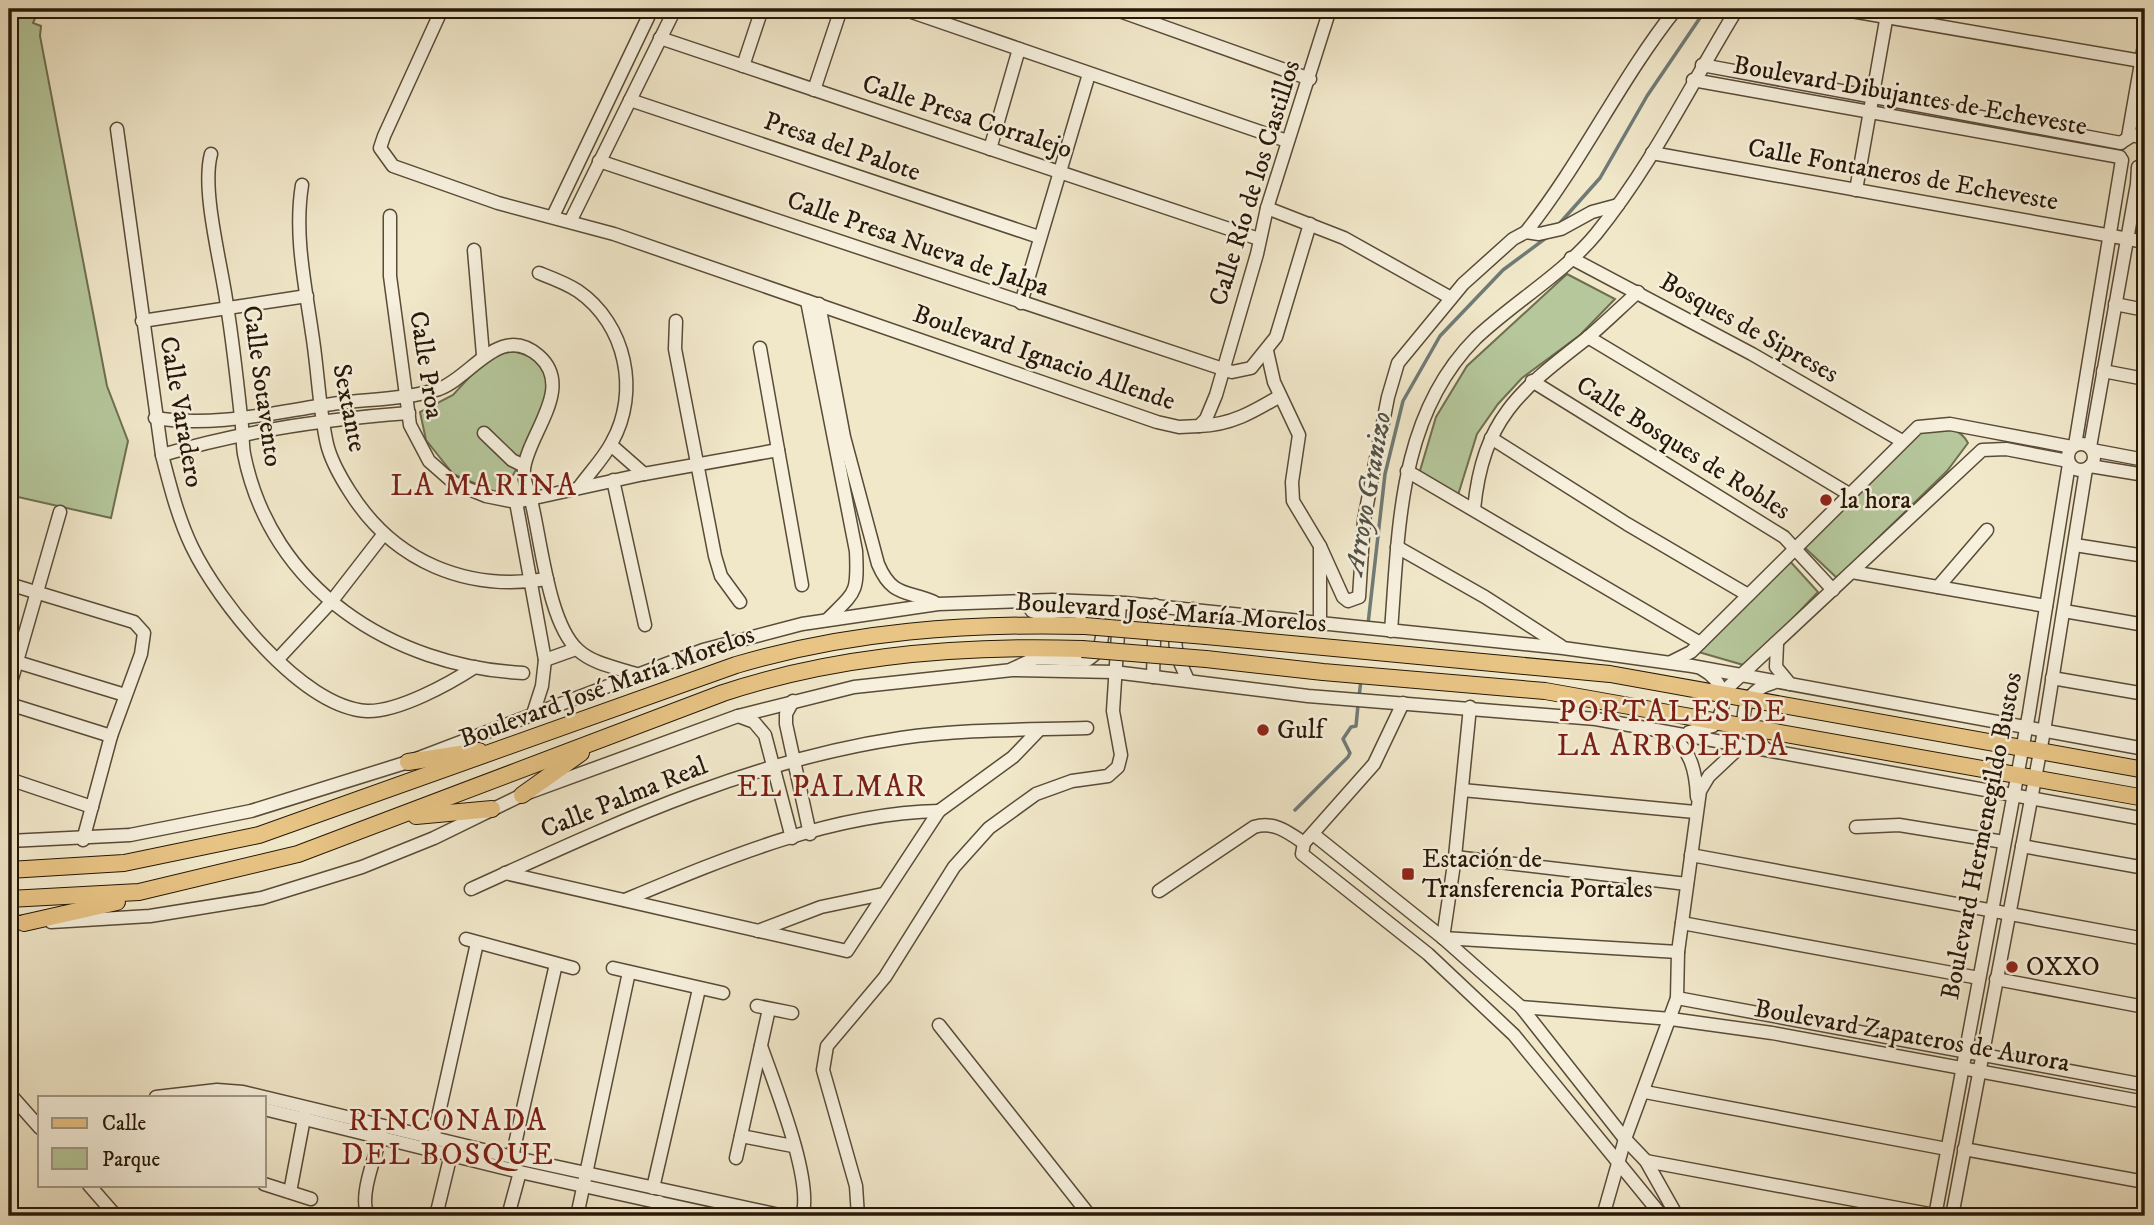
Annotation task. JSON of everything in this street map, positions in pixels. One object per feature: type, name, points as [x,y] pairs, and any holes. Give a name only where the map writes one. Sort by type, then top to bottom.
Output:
[{"type":"main road","name":"Boulevard José María Morelos","points":[[9,870],[124,863],[232,842],[307,820],[593,716],[774,654],[877,634],[991,625],[1085,626],[1577,670],[1722,692],[2040,751]]},
{"type":"main road","name":"Boulevard José María Morelos","points":[[9,899],[139,892],[298,854],[603,737],[753,683],[814,668],[932,651],[1028,647],[1144,653],[1545,691],[2036,778]]},
{"type":"main road","points":[[522,795],[603,737]]},
{"type":"main road","points":[[408,762],[512,746]]},
{"type":"main road","points":[[2040,751],[2145,770]]},
{"type":"main road","points":[[2036,778],[2145,798]]},
{"type":"main road","points":[[400,817],[492,809]]},
{"type":"main road","points":[[16,922],[118,902],[199,878]]},
{"type":"street","name":"Boulevard Ignacio Allende","points":[[442,9],[380,148],[393,166],[498,204],[571,220],[1157,422],[1179,427],[1199,426],[1206,419],[1223,371]]},
{"type":"street","points":[[553,216],[652,9]]},
{"type":"street","points":[[571,220],[675,9]]},
{"type":"street","points":[[743,66],[762,9]]},
{"type":"street","points":[[814,90],[841,9]]},
{"type":"street","points":[[904,9],[1287,141]]},
{"type":"street","points":[[1114,9],[1310,79]]},
{"type":"street","name":"Calle Río de los Castillos","points":[[1223,371],[1267,208],[1330,9]]},
{"type":"street","points":[[1267,351],[1280,397],[1299,435],[1292,482],[1293,501],[1320,546],[1343,597],[1355,601],[1359,597],[1364,520],[1388,397],[1398,363],[1451,298],[1513,239],[1526,232],[1560,186],[1627,76],[1676,9]]},
{"type":"street","points":[[1384,631],[1407,471],[1421,420],[1451,368],[1500,316],[1594,237],[1619,205],[1737,9]]},
{"type":"street","points":[[1840,9],[1887,13],[2141,61]]},
{"type":"street","points":[[1856,190],[1887,13]]},
{"type":"street","name":"Calle Presa Corralejo","points":[[660,38],[1259,239]]},
{"type":"street","points":[[2124,140],[2145,40]]},
{"type":"street","points":[[990,149],[1019,49]]},
{"type":"street","name":"Boulevard Dibujantes de Echeveste","points":[[1702,65],[2124,140],[2145,135]]},
{"type":"street","points":[[1021,303],[1089,74]]},
{"type":"street","name":"Boulevard Dibujantes de Echeveste","points":[[1693,80],[2121,158],[2129,166],[2143,164]]},
{"type":"street","name":"Presa del Palote","points":[[630,100],[1039,237]]},
{"type":"street","name":"Calle Varadero","points":[[117,128],[162,455],[174,502],[196,555],[234,614],[277,660],[303,682],[333,701],[365,711],[411,699],[442,687],[475,667]]},
{"type":"street","name":"Boulevard Hermenegildo Bustos","points":[[1935,1216],[2026,728],[2071,454],[2111,235],[2124,140]]},
{"type":"street","name":"Calle Fontaneros de Echeveste","points":[[1652,153],[2145,242]]},
{"type":"street","name":"Calle Sotavento","points":[[211,154],[210,189],[228,307],[244,453],[259,502],[276,535],[310,582],[360,625],[427,656],[475,667],[523,673]]},
{"type":"street","name":"Calle Presa Nueva de Jalpa","points":[[599,161],[1223,371]]},
{"type":"street","points":[[2091,449],[2127,238],[2143,164]]},
{"type":"street","name":"Sextante","points":[[302,185],[299,216],[307,296],[328,446],[340,476],[383,535],[428,564],[454,575],[498,584],[547,579]]},
{"type":"street","points":[[1526,232],[1539,234],[1561,229],[1592,212],[1619,205]]},
{"type":"street","points":[[1267,208],[1376,254],[1451,298]]},
{"type":"street","name":"Calle Proa","points":[[390,216],[390,276],[404,383],[409,394],[409,412],[420,449],[440,474],[470,491],[516,502]]},
{"type":"street","points":[[1223,371],[1246,371],[1267,351],[1276,337],[1310,224]]},
{"type":"street","points":[[474,250],[483,355]]},
{"type":"street","name":"Bosques de Sipreses","points":[[1572,258],[1638,292],[1902,441]]},
{"type":"street","points":[[539,273],[578,290],[591,302],[615,334],[624,352],[625,393],[611,444],[580,486]]},
{"type":"street","points":[[1474,509],[1482,458],[1511,403],[1532,381],[1588,337],[1638,292]]},
{"type":"street","points":[[142,321],[307,296]]},
{"type":"street","points":[[813,302],[844,437],[878,564],[886,581],[896,591],[938,604],[1026,601],[1119,603],[1563,648],[1692,666],[2145,749]]},
{"type":"street","points":[[813,302],[856,551],[855,590],[849,601],[827,620]]},
{"type":"street","points":[[2115,304],[2145,310]]},
{"type":"street","points":[[676,321],[675,349],[721,576],[740,602]]},
{"type":"street","points":[[1588,337],[1849,494]]},
{"type":"street","points":[[155,418],[192,422],[409,394],[441,388],[470,369],[483,355],[503,346],[519,346],[539,356],[549,371],[552,397],[524,466],[547,579],[559,619],[576,649],[606,664],[636,674]]},
{"type":"street","points":[[761,348],[802,585]]},
{"type":"street","points":[[2103,371],[2145,379]]},
{"type":"street","name":"Calle Bosques de Robles","points":[[1532,381],[1784,537],[1833,590]]},
{"type":"street","points":[[1199,426],[1221,425],[1248,415],[1280,397]]},
{"type":"street","points":[[162,455],[197,444],[243,435],[324,421],[409,412]]},
{"type":"street","points":[[192,422],[197,444]]},
{"type":"street","points":[[1671,663],[1691,652],[1902,441],[1924,425],[1950,424],[1981,429],[2071,454]]},
{"type":"street","points":[[1981,429],[1982,450]]},
{"type":"street","points":[[484,433],[512,460],[524,466]]},
{"type":"street","points":[[1491,438],[1626,524],[1748,595]]},
{"type":"street","points":[[611,444],[644,474]]},
{"type":"street","points":[[1722,692],[1777,644],[1982,450],[2071,454],[2091,449],[2145,460]]},
{"type":"street","name":"Boulevard Hermenegildo Bustos","points":[[1952,1216],[2036,778],[2088,468],[2094,459],[2091,449]]},
{"type":"street","points":[[533,714],[542,686],[545,660],[516,502],[580,486],[778,450]]},
{"type":"street","points":[[2071,454],[2077,470],[2088,468],[2145,475]]},
{"type":"street","points":[[1407,471],[1700,643]]},
{"type":"street","points":[[613,480],[645,625]]},
{"type":"street","points":[[9,689],[60,512]]},
{"type":"street","points":[[1938,587],[1987,530]]},
{"type":"street","points":[[277,660],[331,602],[383,535]]},
{"type":"street","points":[[2075,545],[2145,556]]},
{"type":"street","points":[[1320,546],[1325,625]]},
{"type":"street","points":[[1397,547],[1485,597],[1563,648]]},
{"type":"street","points":[[1852,572],[2046,606]]},
{"type":"street","points":[[9,584],[141,626],[144,640],[111,736],[83,840]]},
{"type":"street","points":[[1012,670],[1035,658],[1087,660],[1094,656],[1102,638],[1100,621],[1087,613],[1038,613],[1032,611],[1026,601]]},
{"type":"street","points":[[858,1216],[856,1186],[823,1070],[827,1046],[885,977],[954,867],[989,828],[1036,794],[1072,781],[1108,776],[1116,771],[1121,755],[1113,718],[1119,603]]},
{"type":"street","name":"Boulevard José María Morelos","points":[[9,841],[83,840],[175,828],[251,811],[408,762],[636,674],[750,637],[827,620],[938,604]]},
{"type":"street","points":[[1153,677],[1155,606]]},
{"type":"street","points":[[1188,680],[1177,656],[1175,638],[1178,625],[1193,609]]},
{"type":"street","points":[[2064,611],[2145,625]]},
{"type":"street","points":[[1777,644],[1776,667],[1790,685]]},
{"type":"street","points":[[545,660],[576,649]]},
{"type":"street","points":[[18,662],[125,695]]},
{"type":"street","points":[[1677,735],[1707,730],[1717,720],[1723,707],[1722,692],[1711,675],[1692,666]]},
{"type":"street","points":[[16,922],[150,916],[262,898],[362,867],[434,838],[522,795],[738,716],[793,701],[915,678],[1012,670],[1114,672],[1322,697],[1596,719],[2145,819]]},
{"type":"street","points":[[2052,678],[2145,694]]},
{"type":"street","points":[[1767,749],[1754,742],[1744,725],[1744,711],[1749,698],[1764,685],[1777,682]]},
{"type":"street","points":[[793,701],[786,719],[810,834]]},
{"type":"street","points":[[1403,703],[1374,764],[1309,839],[1302,854],[1427,954],[1514,1035],[1662,1216]]},
{"type":"street","points":[[9,704],[111,736]]},
{"type":"street","points":[[1427,954],[1443,937],[1455,857],[1470,707]]},
{"type":"street","points":[[738,716],[754,722],[762,731],[792,838]]},
{"type":"street","points":[[1039,730],[1087,728]]},
{"type":"street","points":[[1603,1216],[1620,1166],[1625,1139],[1677,998],[1678,952],[1696,806],[1696,781],[1687,752],[1671,736],[1648,729]]},
{"type":"street","name":"Calle Palma Real","points":[[505,873],[647,809],[773,766],[903,738],[958,732],[1039,730]]},
{"type":"street","name":"Calle Palma Real","points":[[505,873],[847,951],[939,811],[1013,757],[1039,730]]},
{"type":"street","points":[[1696,806],[1709,776],[1741,746]]},
{"type":"street","points":[[9,779],[92,807]]},
{"type":"street","points":[[1462,790],[1696,806]]},
{"type":"street","points":[[625,901],[682,876],[792,838],[887,816],[939,811]]},
{"type":"street","points":[[1159,891],[1254,827],[1271,825],[1309,839],[1443,937],[1521,1007],[1625,1139],[1646,1161],[1677,1216]]},
{"type":"street","points":[[1856,827],[1899,825],[2004,842]]},
{"type":"street","points":[[2022,846],[2145,868]]},
{"type":"street","points":[[1691,855],[2145,939]]},
{"type":"street","points":[[1455,857],[1687,884]]},
{"type":"street","points":[[471,889],[505,873]]},
{"type":"street","points":[[758,931],[821,907],[883,894]]},
{"type":"street","points":[[1682,923],[1979,978]]},
{"type":"street","points":[[1443,937],[1678,952]]},
{"type":"street","points":[[432,1142],[472,941],[573,968]]},
{"type":"street","points":[[512,1157],[556,964]]},
{"type":"street","points":[[613,968],[723,993]]},
{"type":"street","points":[[577,1216],[629,972]]},
{"type":"street","points":[[1996,979],[2145,1007]]},
{"type":"street","points":[[653,1188],[699,989]]},
{"type":"street","name":"Boulevard Zapateros de Aurora","points":[[1677,998],[2145,1085]]},
{"type":"street","points":[[736,1158],[761,1046],[763,1007],[792,1013]]},
{"type":"street","name":"Boulevard Zapateros de Aurora","points":[[1521,1007],[1671,1019],[1772,1033],[2145,1101]]},
{"type":"street","points":[[1772,1033],[1774,1016]]},
{"type":"street","points":[[939,1025],[1090,1216]]},
{"type":"street","points":[[761,1046],[786,1116],[806,1192],[802,1216]]},
{"type":"street","points":[[167,1096],[230,1090],[250,1096]]},
{"type":"street","points":[[1644,1092],[1947,1149]]},
{"type":"street","points":[[9,1093],[34,1112]]},
{"type":"street","points":[[266,1101],[381,1136],[432,1142],[451,1154],[520,1172],[653,1188],[785,1216]]},
{"type":"street","points":[[266,1110],[305,1113],[512,1157],[659,1202],[720,1216]]},
{"type":"street","points":[[290,1192],[305,1113]]},
{"type":"street","points":[[369,1216],[365,1207],[367,1184],[381,1136]]},
{"type":"street","points":[[741,1136],[793,1146]]},
{"type":"street","points":[[1964,1149],[2145,1182]]},
{"type":"street","points":[[436,1216],[451,1154]]},
{"type":"street","points":[[1646,1161],[1940,1216]]},
{"type":"street","points":[[508,1216],[520,1172]]},
{"type":"street","points":[[266,1185],[311,1199]]},
{"type":"street","points":[[90,1186],[116,1216]]},
{"type":"street","points":[[655,1216],[659,1202]]},
{"type":"green space","points":[[9,9],[39,9],[33,23],[41,26],[40,36],[107,386],[128,441],[111,518],[9,495]]},
{"type":"green space","points":[[1567,274],[1615,299],[1580,335],[1522,378],[1498,404],[1477,434],[1458,495],[1419,474],[1436,417],[1467,366]]},
{"type":"green space","points":[[501,351],[520,353],[537,361],[548,374],[550,383],[546,404],[518,467],[509,481],[495,492],[453,474],[426,440],[420,412],[453,395],[487,358]]},
{"type":"green space","points":[[1922,429],[1954,430],[1968,443],[1947,471],[1837,578],[1802,545]]},
{"type":"green space","points":[[1788,559],[1818,592],[1747,666],[1695,651]]},
{"type":"waterway","name":"Arroyo Granizo","points":[[1559,224],[1600,178],[1647,96],[1706,9]]},
{"type":"waterway","name":"Arroyo Granizo","points":[[1368,624],[1385,474],[1403,401],[1440,336],[1503,270],[1550,235]]},
{"type":"waterway","name":"Arroyo Granizo","points":[[1359,697],[1361,680]]},
{"type":"waterway","name":"Arroyo Granizo","points":[[1295,810],[1348,757],[1350,753],[1343,739],[1351,727],[1356,726],[1358,705]]},
{"type":"place","name":"la hora","points":[[1826,500]]},
{"type":"place","name":"Gulf","points":[[1263,730]]},
{"type":"place","name":"Estación de Transferencia Portales","points":[[1408,874]]},
{"type":"place","name":"OXXO","points":[[2012,967]]},
{"type":"district","name":"LA MARINA","points":[[484,486]]},
{"type":"district","name":"PORTALES DE LA ARBOLEDA","points":[[1673,729]]},
{"type":"district","name":"EL PALMAR","points":[[832,787]]},
{"type":"district","name":"RINCONADA DEL BOSQUE","points":[[448,1138]]}]
